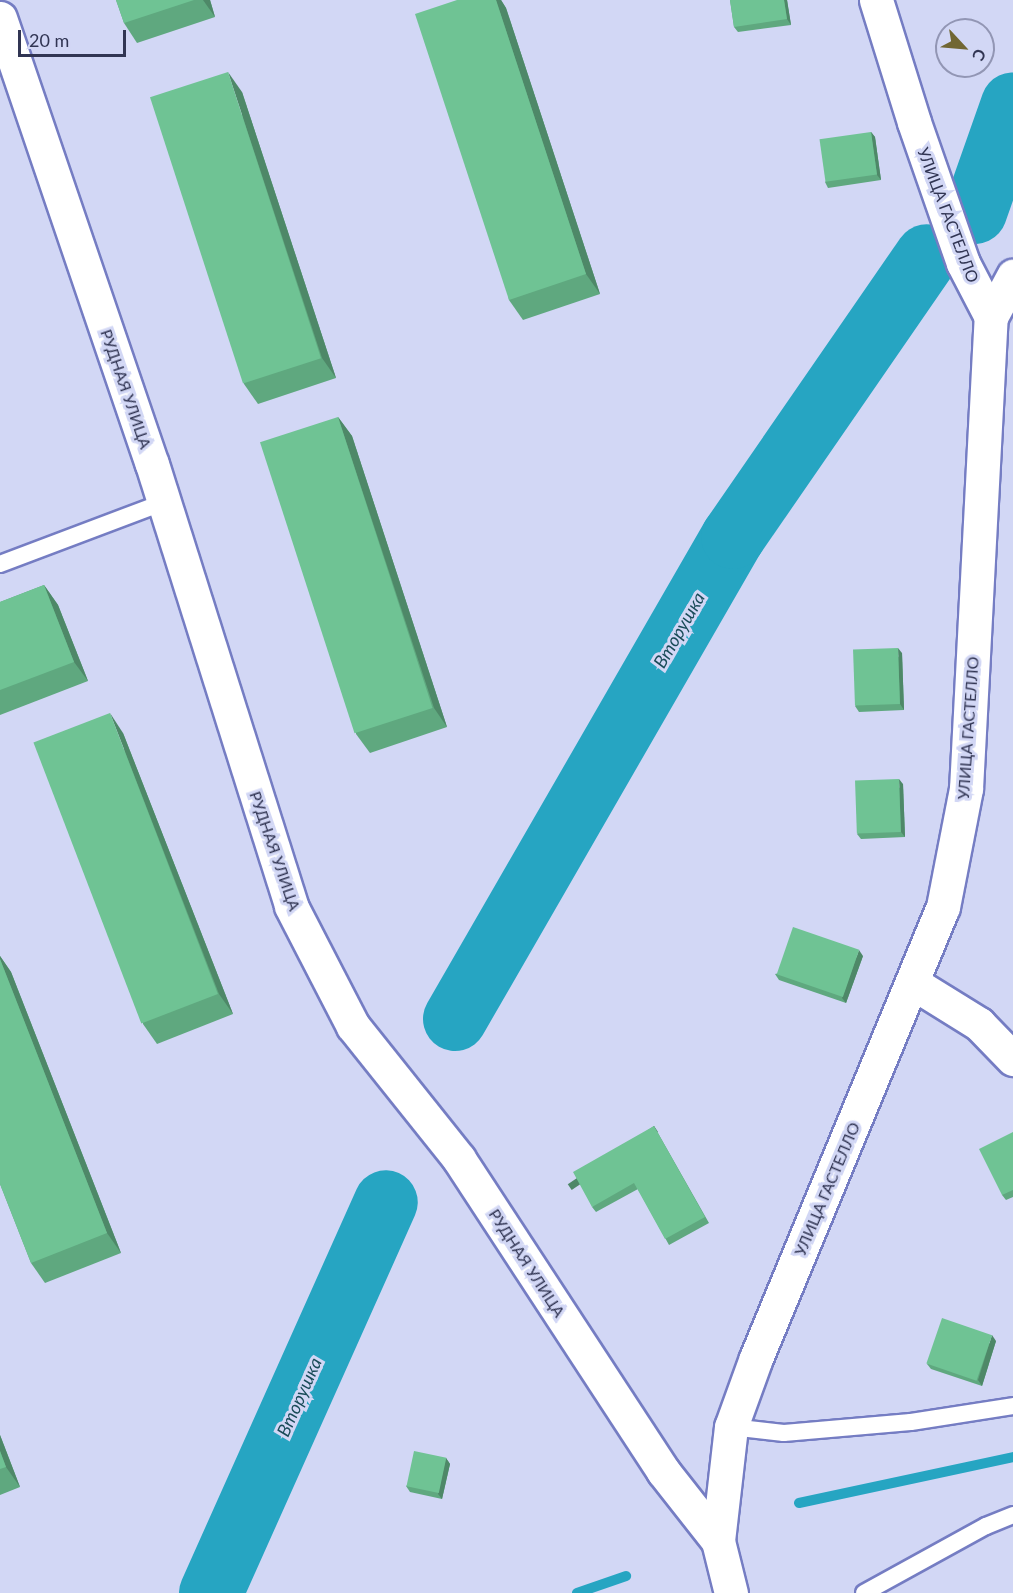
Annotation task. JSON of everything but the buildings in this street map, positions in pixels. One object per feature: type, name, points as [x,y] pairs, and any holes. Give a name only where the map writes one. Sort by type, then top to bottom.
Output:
[{"type":"street","name":"УЛИЦА ГАСТЕЛЛО","points":[[718,1541],[731,1427],[756,1358],[943,907],[966,789],[991,317],[963,263],[914,122],[876,0]]},
{"type":"street","name":"РУДНАЯ УЛИЦА","points":[[0,18],[164,502],[291,906],[352,1026],[459,1159],[663,1471],[718,1541],[731,1593]]},
{"type":"street","points":[[991,317],[1013,276]]},
{"type":"street","points":[[913,983],[979,1024],[1013,1059]]},
{"type":"lane","points":[[0,564],[164,502]]},
{"type":"lane","points":[[731,1427],[784,1433],[911,1422],[1013,1406]]},
{"type":"lane","points":[[864,1593],[986,1526],[1013,1515]]},
{"type":"waterway","name":"Вторушка","points":[[975,212],[1013,104]]},
{"type":"waterway","name":"Вторушка","points":[[455,1019],[733,537],[927,256]]},
{"type":"waterway","name":"Вторушка","points":[[211,1593],[386,1202]]},
{"type":"waterway","points":[[799,1503],[1013,1457]]},
{"type":"waterway","points":[[577,1593],[626,1576]]}]
